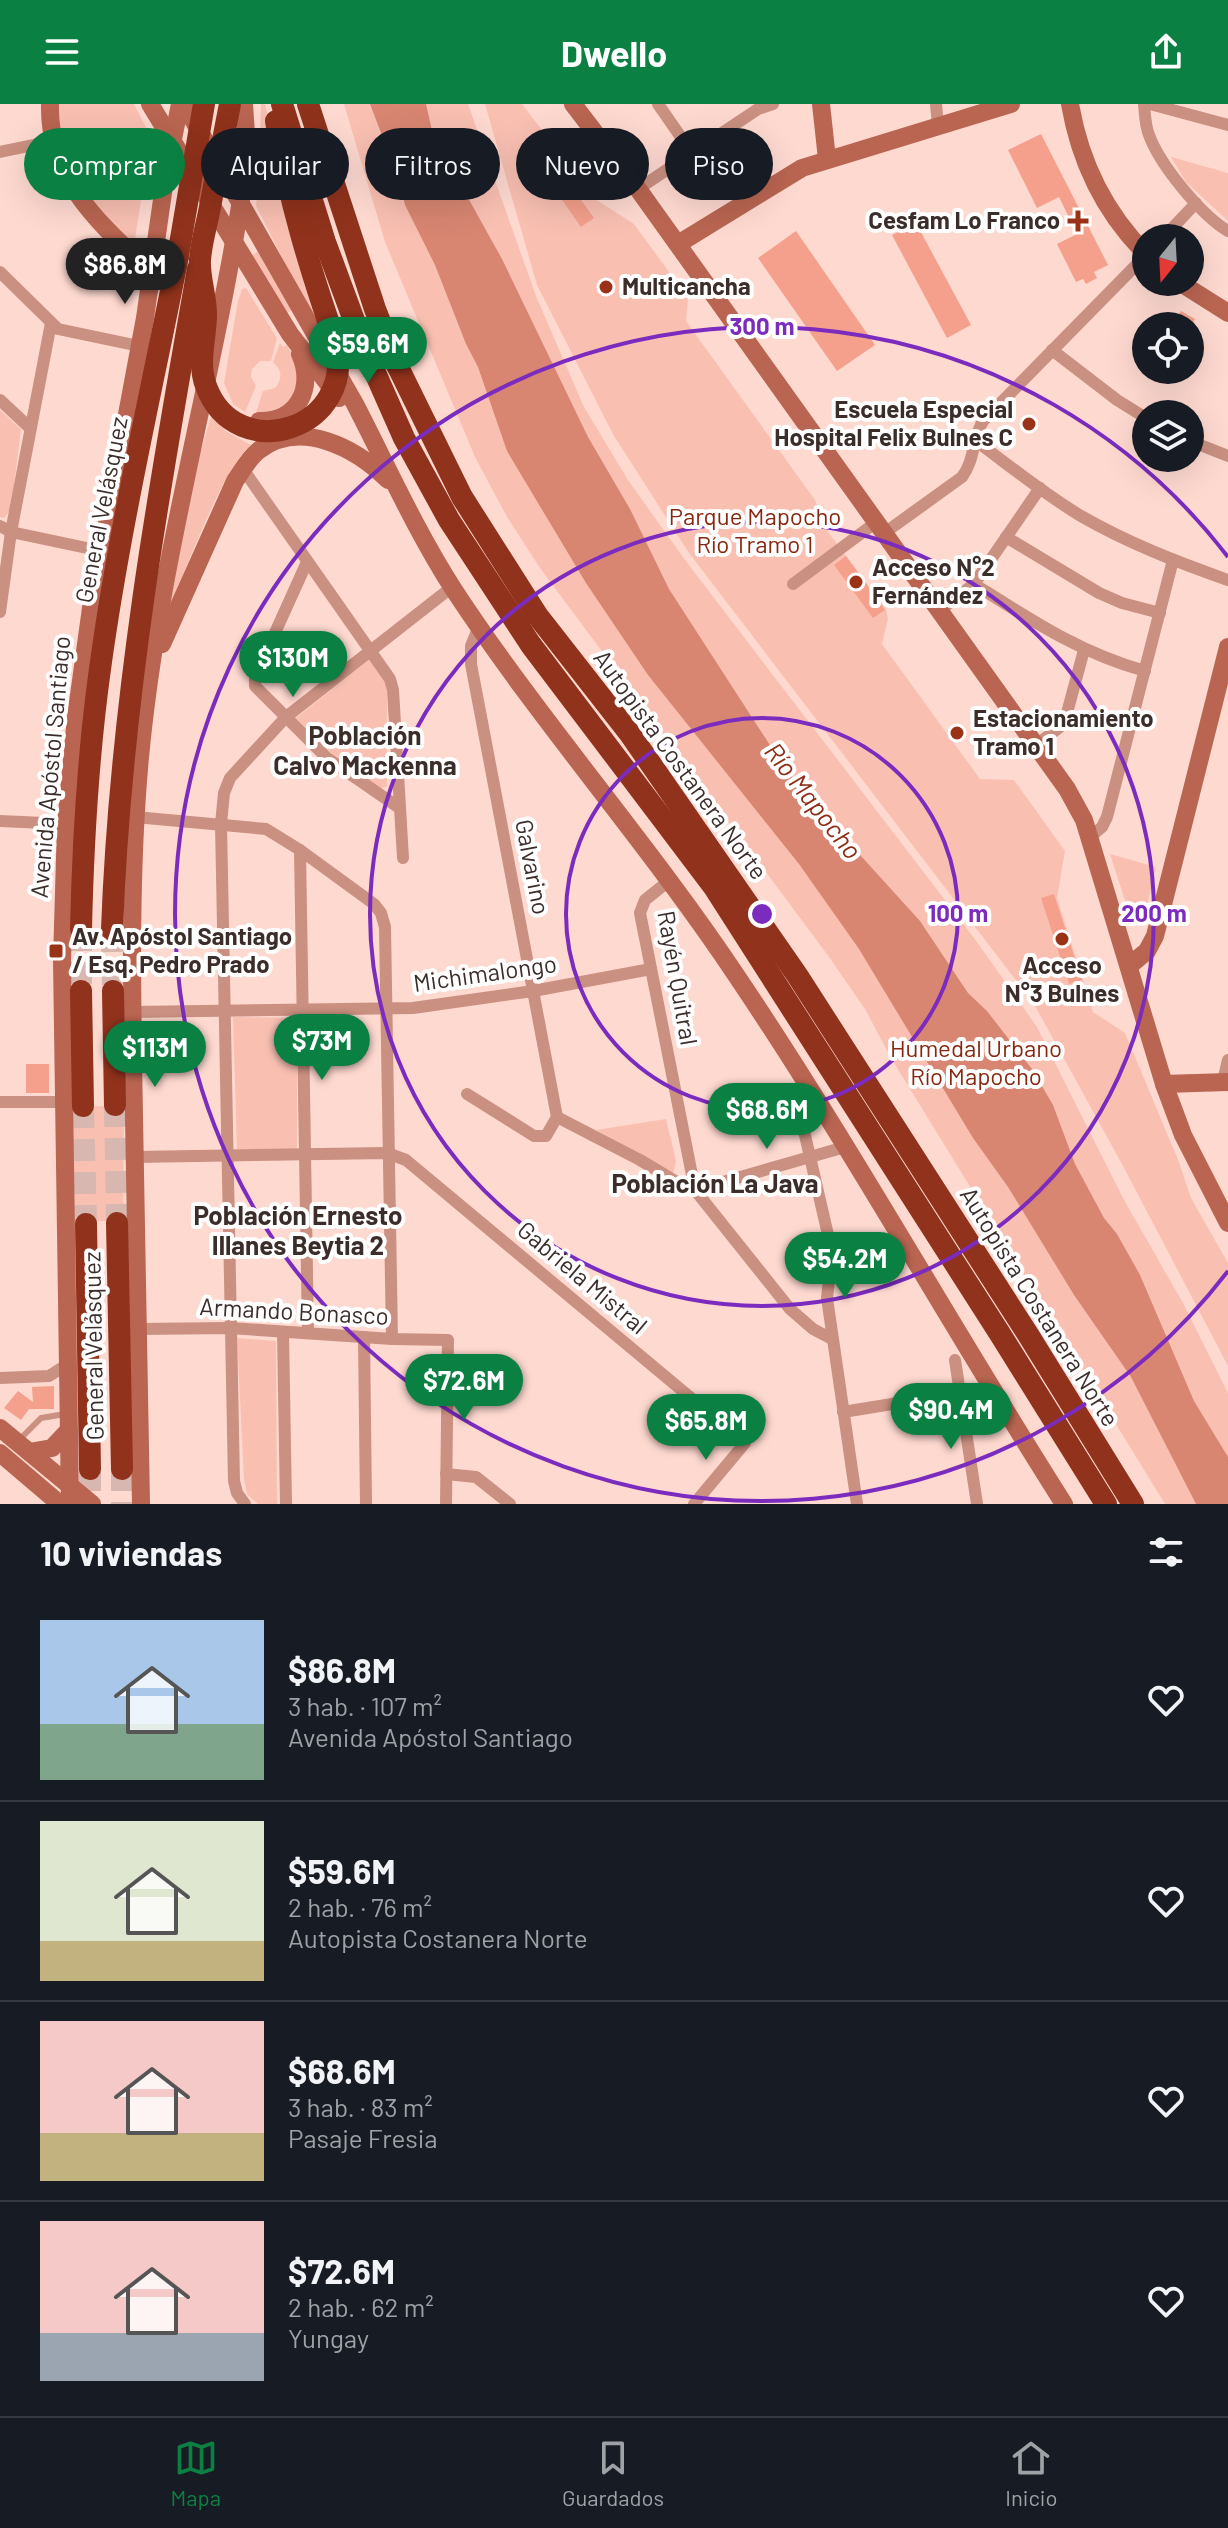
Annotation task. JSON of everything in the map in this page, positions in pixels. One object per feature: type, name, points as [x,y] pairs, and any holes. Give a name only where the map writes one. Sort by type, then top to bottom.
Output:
[{"type":"highway","name":"General Velásquez","points":[[112,930],[117,829],[131,677],[189,258],[204,104]]},
{"type":"highway","name":"General Velásquez","points":[[81,929],[87,791],[100,667],[117,567],[189,258],[230,104]]},
{"type":"highway","points":[[189,258],[206,314],[202,371],[211,397],[233,420],[254,429],[276,431],[297,426],[316,414],[335,386],[339,364],[335,341],[289,192],[273,104]]},
{"type":"highway","name":"Autopista Costanera Norte","points":[[282,104],[325,242],[365,350],[404,438],[449,520],[531,645],[714,887],[1106,1504]]},
{"type":"highway","name":"Autopista Costanera Norte","points":[[308,104],[375,309],[397,365],[462,497],[529,603],[630,734],[797,975],[1133,1504]]},
{"type":"highway","points":[[74,1104],[81,991]]},
{"type":"highway","points":[[113,991],[115,1105]]},
{"type":"highway","name":"General Velásquez","points":[[117,1223],[122,1469]]},
{"type":"highway","name":"General Velásquez","points":[[86,1224],[90,1469]]},
{"type":"main road","points":[[50,104],[52,128]]},
{"type":"main road","points":[[150,104],[166,128]]},
{"type":"main road","points":[[182,104],[355,404],[452,587],[670,880],[762,1013],[1064,1504]]},
{"type":"main road","name":"Avenida Apóstol Santiago","points":[[176,128],[182,104]]},
{"type":"main road","points":[[141,1504],[132,1012],[135,817],[150,673],[176,524],[213,355],[241,205],[247,149],[244,104]]},
{"type":"main road","points":[[573,104],[591,128]]},
{"type":"main road","points":[[821,104],[827,159]]},
{"type":"main road","points":[[678,244],[780,179],[827,159],[1011,104]]},
{"type":"main road","points":[[1070,104],[1094,183],[1114,218],[1132,238]]},
{"type":"main road","points":[[185,159],[290,334],[379,454]]},
{"type":"main road","points":[[79,200],[151,272]]},
{"type":"main road","name":"Avenida Apóstol Santiago","points":[[70,1494],[68,1364],[74,1104],[62,945],[66,824],[82,665],[163,200]]},
{"type":"main road","points":[[646,200],[1072,796],[1089,838],[1164,1084],[1189,1147],[1228,1223]]},
{"type":"main road","points":[[1201,296],[1228,313]]},
{"type":"main road","points":[[213,355],[219,386],[230,406],[248,419],[277,419],[298,405],[307,381],[305,365],[290,334]]},
{"type":"main road","points":[[150,673],[193,571],[243,469],[254,454],[271,443],[288,438],[318,439],[354,452],[401,494]]},
{"type":"main road","points":[[1129,966],[1147,951],[1155,936],[1222,700],[1228,647]]},
{"type":"main road","points":[[1164,1084],[1225,1082]]},
{"type":"main road","points":[[23,1447],[52,1448],[69,1422]]},
{"type":"main road","points":[[0,1428],[70,1494],[92,1504]]},
{"type":"main road","points":[[0,1453],[60,1504]]},
{"type":"street","points":[[725,128],[752,108],[773,104]]},
{"type":"street","points":[[936,104],[938,126]]},
{"type":"street","points":[[1228,125],[1147,104],[1147,131],[1152,142],[1196,203],[1228,231]]},
{"type":"street","points":[[661,105],[676,128]]},
{"type":"street","points":[[0,152],[24,147]]},
{"type":"street","points":[[1176,224],[1196,203]]},
{"type":"street","points":[[793,584],[962,477],[970,465],[983,421],[1132,268]]},
{"type":"street","points":[[0,272],[51,323],[64,331],[139,346]]},
{"type":"street","points":[[0,612],[6,529],[51,323]]},
{"type":"street","points":[[1052,350],[1132,409]]},
{"type":"street","points":[[0,400],[30,428]]},
{"type":"street","points":[[976,441],[1040,488],[1105,529],[1173,560],[1228,580]]},
{"type":"street","points":[[1204,447],[1228,456]]},
{"type":"street","points":[[243,469],[387,674],[393,690],[403,858]]},
{"type":"street","points":[[939,611],[974,584],[1040,488]]},
{"type":"street","points":[[6,529],[101,551]]},
{"type":"street","points":[[1006,537],[1086,587],[1122,603],[1160,613]]},
{"type":"street","points":[[1089,838],[1102,827],[1107,817],[1173,560]]},
{"type":"street","points":[[307,562],[254,681],[255,686],[327,758],[398,807]]},
{"type":"street","points":[[974,584],[1084,650],[1145,671]]},
{"type":"street","points":[[245,1504],[237,1493],[234,1481],[221,824],[224,793],[230,778],[286,717],[452,587]]},
{"type":"street","name":"Galvarino","points":[[479,626],[471,646],[471,664],[557,1117]]},
{"type":"street","points":[[1036,745],[1064,724],[1084,650]]},
{"type":"street","points":[[135,817],[266,829],[374,904],[381,913],[385,927],[392,1339]]},
{"type":"street","points":[[0,821],[66,824]]},
{"type":"street","points":[[300,850],[308,1333]]},
{"type":"street","name":"Rayén Quitral","points":[[670,880],[645,900],[640,919],[695,1190]]},
{"type":"street","name":"Michimalongo","points":[[132,1012],[413,1008],[533,991],[651,969]]},
{"type":"street","points":[[1225,1082],[1228,1060]]},
{"type":"street","points":[[467,1094],[534,1136],[546,1136],[557,1117],[695,1190],[845,1147]]},
{"type":"street","points":[[0,1102],[74,1104]]},
{"type":"street","points":[[798,1105],[832,1252],[827,1292],[857,1504]]},
{"type":"street","points":[[135,1157],[387,1153]]},
{"type":"street","name":"Gabriela Mistral","points":[[387,1153],[406,1160],[745,1443],[694,1504]]},
{"type":"street","points":[[695,1190],[790,1309],[813,1329],[832,1339]]},
{"type":"street","name":"Armando Bonasco","points":[[138,1329],[230,1328],[448,1340],[446,1474]]},
{"type":"street","points":[[283,1332],[286,1504]]},
{"type":"street","points":[[364,1337],[366,1504]]},
{"type":"street","points":[[955,1360],[977,1504]]},
{"type":"street","points":[[0,1378],[42,1382],[68,1364]]},
{"type":"street","points":[[843,1412],[990,1388]]},
{"type":"street","points":[[446,1504],[446,1474],[476,1477],[510,1504]]},
{"type":"lane","points":[[23,1447],[44,1413],[69,1422]]},
{"type":"green space","points":[[56,104],[134,104],[146,128],[59,128]]},
{"type":"green space","points":[[261,104],[265,104],[271,128],[260,128]]},
{"type":"green space","name":"Humedal Urbano Río Mapocho","points":[[344,104],[468,104],[476,128],[365,128],[365,175]]},
{"type":"green space","name":"Parque Mapocho Río Tramo 1","points":[[485,104],[522,104],[540,128],[516,128],[516,200],[597,200],[634,224],[688,298],[686,321],[815,500],[828,532],[886,609],[888,619],[882,644],[980,779],[1014,780],[1065,851],[1057,898],[1093,1012],[1125,1033],[1191,1198],[1228,1263],[1228,1366],[1034,1004],[689,553],[614,436],[537,285],[500,156],[500,128],[492,128]]},
{"type":"green space","points":[[1171,157],[1228,173],[1228,221],[1186,182]]},
{"type":"green space","name":"Humedal Urbano Río Mapocho","points":[[500,194],[536,296],[584,407],[628,480],[685,560],[977,942],[1037,1027],[1123,1198],[1183,1303],[1228,1393],[1228,1504],[1165,1504],[891,1058],[865,1009],[540,568],[507,517],[475,457],[385,242],[373,200],[500,200]]},
{"type":"green space","points":[[88,200],[141,200],[134,245]]},
{"type":"green space","points":[[257,200],[289,200],[316,312],[311,314],[256,206]]},
{"type":"green space","points":[[258,251],[294,308],[286,314],[250,258]]},
{"type":"green space","points":[[246,288],[277,338],[271,361],[260,361],[252,369],[251,377],[256,386],[245,412],[233,404],[224,383],[238,301],[242,289]]},
{"type":"green space","points":[[280,343],[283,347],[287,345],[295,362],[298,376],[295,389],[288,407],[255,416],[263,391],[275,388],[279,381],[280,371],[273,362]]},
{"type":"green space","points":[[0,410],[21,429],[11,509],[4,518],[0,517]]},
{"type":"green space","points":[[211,417],[227,432],[251,445],[228,475],[216,498],[168,611],[191,483]]},
{"type":"green space","points":[[370,659],[387,682],[387,787],[380,788],[338,760],[296,718]]},
{"type":"green space","points":[[1110,854],[1156,867],[1144,919],[1130,916]]},
{"type":"green space","points":[[233,1017],[297,1018],[297,1149],[237,1149]]},
{"type":"green space","points":[[124,1105],[123,1221],[71,1221],[68,1108]]},
{"type":"green space","points":[[666,1119],[676,1161],[673,1174],[596,1130]]},
{"type":"green space","points":[[237,1338],[276,1341],[277,1504],[258,1504],[247,1494]]},
{"type":"shaded area","points":[[370,104],[426,104],[431,128],[379,128]]},
{"type":"shaded area","points":[[404,200],[469,200],[502,259],[588,437],[630,509],[669,589],[786,770],[920,921],[968,993],[987,1011],[1032,1069],[1053,1105],[1075,1164],[1140,1275],[1194,1401],[1228,1457],[1228,1504],[1196,1504],[1131,1377],[973,1138],[859,949],[799,864],[648,675],[586,583],[507,451],[478,367],[435,265]]},
{"type":"building","name":"Cesfam Lo Franco","points":[[1041,134],[1108,265],[1094,272],[1097,278],[1086,284],[1083,279],[1076,282],[1057,244],[1077,234],[1059,197],[1037,208],[1008,150]]},
{"type":"building","points":[[562,200],[581,200],[594,218],[581,227]]},
{"type":"building","points":[[916,223],[971,325],[947,338],[892,235]]},
{"type":"building","points":[[796,231],[875,345],[837,371],[758,258]]},
{"type":"building","name":"Acceso N°2 Fernández","points":[[846,556],[885,610],[873,618],[834,565]]},
{"type":"building","name":"Acceso N°3 Bulnes","points":[[1054,894],[1082,980],[1069,984],[1041,898]]},
{"type":"building","points":[[26,1064],[49,1064],[49,1093],[26,1093]]},
{"type":"building","points":[[54,1386],[54,1409],[29,1409],[21,1420],[4,1408],[18,1391],[33,1402],[32,1387]]},
{"type":"tunnel","points":[[81,929],[81,991]]},
{"type":"tunnel","points":[[112,930],[113,991]]},
{"type":"tunnel","points":[[115,1105],[117,1223]]},
{"type":"tunnel","points":[[83,1106],[86,1224]]},
{"type":"tunnel","points":[[90,1469],[90,1504]]},
{"type":"tunnel","points":[[122,1469],[122,1504]]},
{"type":"place","name":"Cesfam Lo Franco","points":[[1078,221]]},
{"type":"place","name":"Multicancha","points":[[606,287]]},
{"type":"place","name":"Escuela Especial Hospital Felix Bulnes C","points":[[1029,424]]},
{"type":"place","name":"Acceso N°2 Fernández","points":[[856,582]]},
{"type":"place","name":"Estacionamiento Tramo 1","points":[[957,733]]},
{"type":"place","name":"Acceso N°3 Bulnes","points":[[1062,939]]},
{"type":"place","name":"Av. Apóstol Santiago / Esq. Pedro Prado","points":[[56,951]]},
{"type":"district","name":"Población Calvo Mackenna","points":[[365,751]]},
{"type":"district","name":"Población La Java","points":[[715,1184]]},
{"type":"district","name":"Población Ernesto Illanes Beytia 2","points":[[298,1231]]},
{"type":"water label","name":"Río Mapocho","points":[[813,801]]}]
